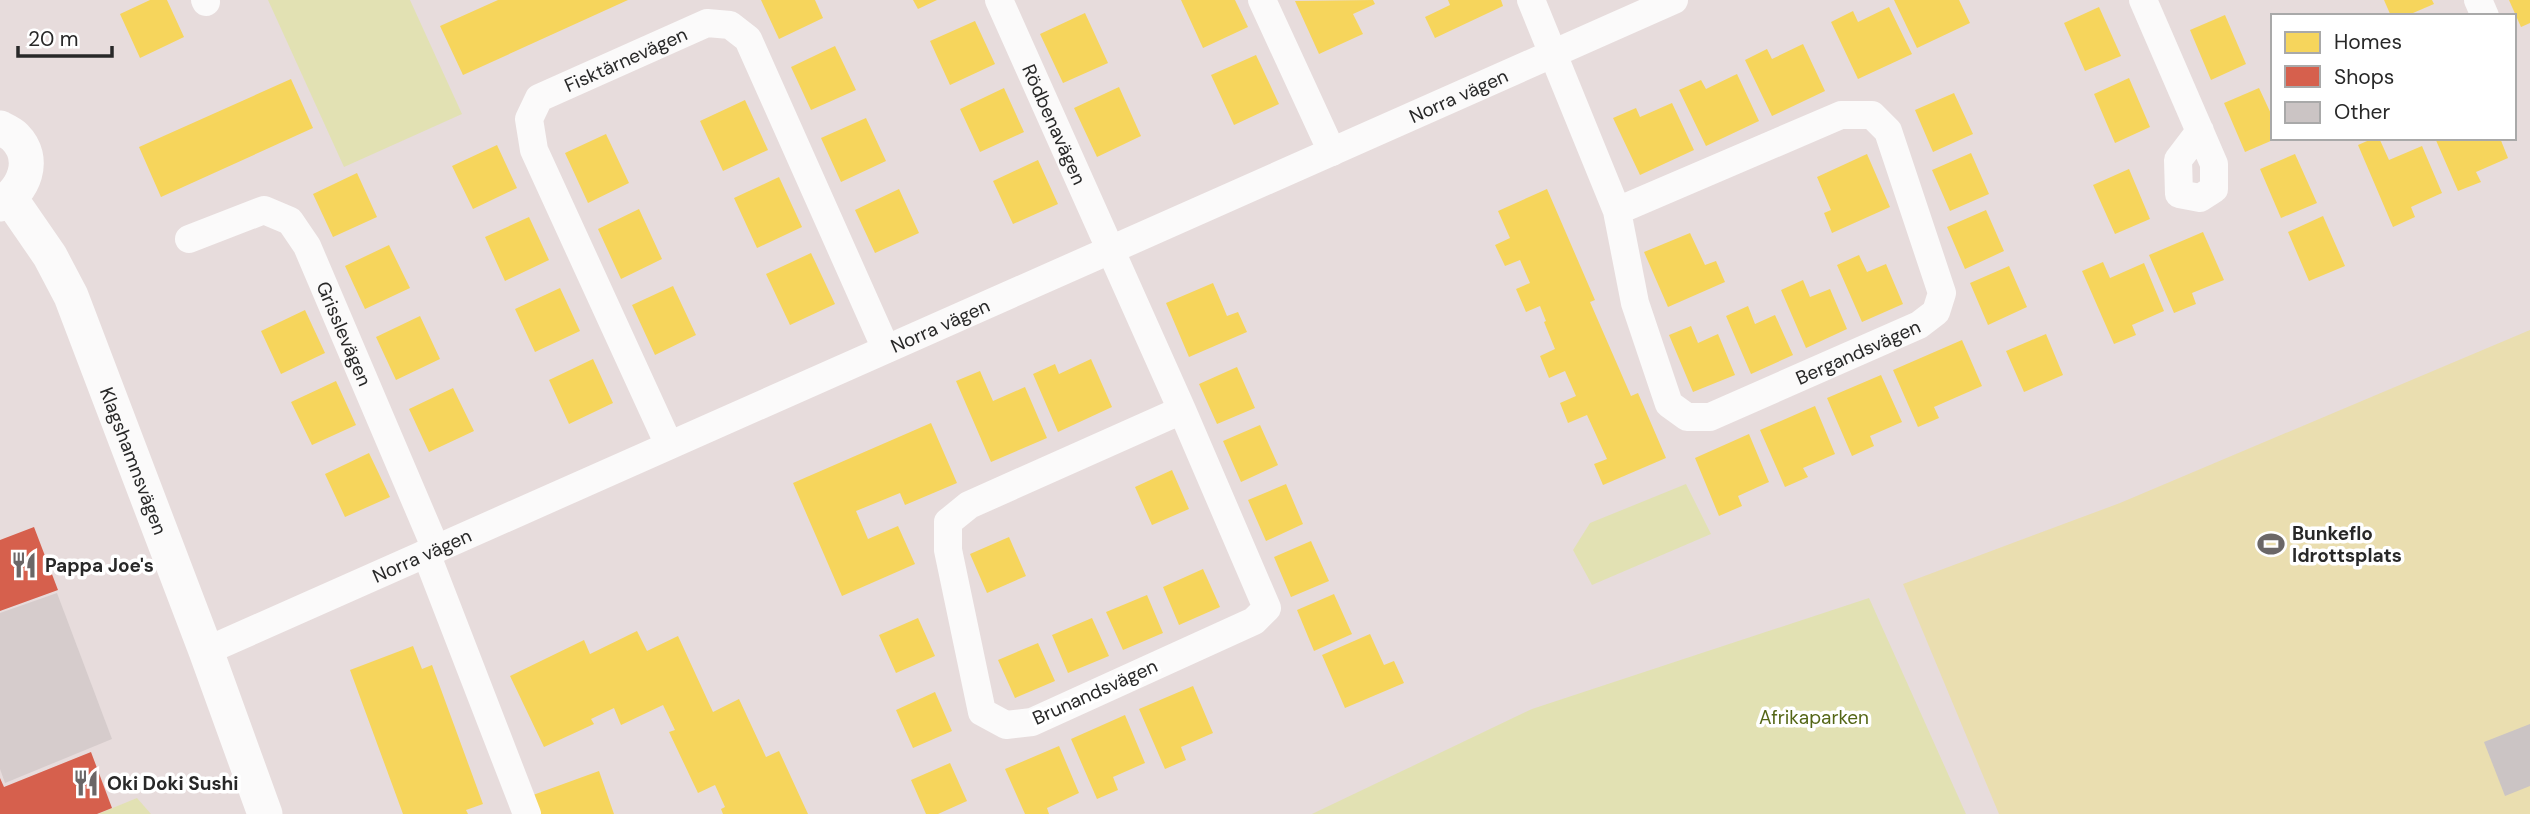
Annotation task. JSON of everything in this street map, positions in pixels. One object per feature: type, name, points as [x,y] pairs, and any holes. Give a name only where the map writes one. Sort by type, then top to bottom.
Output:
[{"type":"street","name":"Rödbenavägen","points":[[999,0],[1110,250]]},
{"type":"street","points":[[1262,0],[1332,152]]},
{"type":"street","name":"Bergandsvägen","points":[[1531,0],[1617,211],[1635,303],[1669,404],[1687,417],[1710,417],[1919,325],[1936,312],[1942,293],[1888,131],[1872,115],[1841,115],[1617,211]]},
{"type":"street","name":"Norra vägen","points":[[206,651],[1674,0]]},
{"type":"street","points":[[2143,0],[2200,131]]},
{"type":"street","name":"Fisktärnevägen","points":[[669,445],[534,149],[529,119],[539,98],[707,23],[730,25],[748,40],[886,349]]},
{"type":"street","name":"Klagshamnsvägen","points":[[0,128],[15,137],[24,152],[27,169],[22,186],[5,201],[50,256],[71,296],[265,814]]},
{"type":"street","name":"Grisslevägen","points":[[189,239],[264,210],[290,221],[307,246],[431,551],[527,814]]},
{"type":"street","name":"Brunandsvägen","points":[[1110,250],[1182,410],[1267,608],[1254,621],[1032,722],[1006,725],[982,712],[948,550],[948,522],[969,505],[1182,410]]},
{"type":"green space","points":[[268,0],[410,0],[462,114],[344,167]]},
{"type":"green space","points":[[1686,484],[1711,534],[1592,585],[1573,550],[1590,523]]},
{"type":"green space","name":"Afrikaparken","points":[[1869,598],[1966,814],[1312,814],[1532,709]]},
{"type":"green space","points":[[137,798],[151,814],[98,814]]},
{"type":"shaded area","name":"Bunkeflo Idrottsplats","points":[[2530,330],[2530,814],[1999,814],[1903,584],[2120,503]]},
{"type":"shaded area","points":[[57,593],[112,739],[5,783],[0,769],[0,613]]},
{"type":"building: Homes","points":[[150,0],[167,0],[184,37],[140,58],[120,14]]},
{"type":"building: Homes","points":[[498,0],[628,0],[463,75],[440,26]]},
{"type":"building: Homes","points":[[761,0],[815,0],[823,18],[779,39]]},
{"type":"building: Homes","points":[[913,0],[937,0],[918,9]]},
{"type":"building: Homes","points":[[1181,0],[1235,0],[1248,27],[1203,48]]},
{"type":"building: Homes","points":[[1373,0],[1375,4],[1353,14],[1363,34],[1319,54],[1295,1]]},
{"type":"building: Homes","points":[[1448,0],[1501,0],[1503,6],[1435,38],[1425,17],[1450,5]]},
{"type":"building: Homes","points":[[1894,0],[1959,0],[1970,23],[1917,48]]},
{"type":"building: Homes","points":[[2384,0],[2432,0],[2434,4],[2411,14],[2390,14]]},
{"type":"building: Homes","points":[[2509,0],[2530,0],[2530,23],[2521,27]]},
{"type":"building: Homes","points":[[1889,7],[1912,54],[1858,79],[1831,22],[1853,11],[1858,22]]},
{"type":"building: Homes","points":[[2099,7],[2121,56],[2085,71],[2064,23]]},
{"type":"building: Homes","points":[[1085,13],[1108,63],[1063,83],[1040,34]]},
{"type":"building: Homes","points":[[2225,15],[2246,64],[2211,80],[2190,30]]},
{"type":"building: Homes","points":[[975,21],[995,64],[950,85],[930,41]]},
{"type":"building: Homes","points":[[1803,44],[1825,91],[1772,116],[1745,60],[1767,49],[1772,59]]},
{"type":"building: Homes","points":[[835,46],[856,90],[811,110],[791,67]]},
{"type":"building: Homes","points":[[1256,55],[1279,104],[1234,125],[1211,75]]},
{"type":"building: Homes","points":[[1737,74],[1759,121],[1706,146],[1679,90],[1701,80],[1706,89]]},
{"type":"building: Homes","points":[[2129,78],[2150,127],[2115,143],[2094,94]]},
{"type":"building: Homes","points":[[291,79],[313,128],[161,197],[139,147]]},
{"type":"building: Homes","points":[[1119,87],[1141,136],[1097,157],[1074,108]]},
{"type":"building: Homes","points":[[1004,88],[1024,132],[980,152],[960,109]]},
{"type":"building: Homes","points":[[2259,88],[2271,114],[2273,140],[2245,152],[2224,103]]},
{"type":"building: Homes","points":[[1954,93],[1973,134],[1933,152],[1915,110]]},
{"type":"building: Homes","points":[[745,100],[768,150],[723,171],[700,121]]},
{"type":"building: Homes","points":[[1672,103],[1694,150],[1640,175],[1613,118],[1636,108],[1640,117]]},
{"type":"building: Homes","points":[[866,118],[886,161],[841,182],[821,138]]},
{"type":"building: Homes","points":[[606,134],[629,183],[588,203],[565,153]]},
{"type":"building: Homes","points":[[2369,140],[2380,140],[2389,160],[2422,146],[2442,193],[2411,207],[2415,217],[2393,227],[2358,145]]},
{"type":"building: Homes","points":[[2436,140],[2501,140],[2508,158],[2476,172],[2481,182],[2458,191]]},
{"type":"building: Homes","points":[[497,145],[517,188],[473,209],[452,166]]},
{"type":"building: Homes","points":[[1971,153],[1989,194],[1950,211],[1932,170]]},
{"type":"building: Homes","points":[[1867,154],[1890,207],[1832,233],[1824,213],[1831,210],[1817,177]]},
{"type":"building: Homes","points":[[2295,154],[2317,203],[2281,218],[2260,169]]},
{"type":"building: Homes","points":[[1038,160],[1058,204],[1013,224],[993,181]]},
{"type":"building: Homes","points":[[2129,169],[2150,219],[2115,234],[2093,185]]},
{"type":"building: Homes","points":[[357,173],[377,217],[333,237],[313,194]]},
{"type":"building: Homes","points":[[779,177],[802,227],[757,248],[734,198]]},
{"type":"building: Homes","points":[[899,189],[919,233],[875,253],[855,210]]},
{"type":"building: Homes","points":[[1547,189],[1595,300],[1590,302],[1631,396],[1638,393],[1666,458],[1603,485],[1594,464],[1607,459],[1587,415],[1568,423],[1560,403],[1576,396],[1565,371],[1549,378],[1540,356],[1555,349],[1540,306],[1526,312],[1516,289],[1530,283],[1520,260],[1505,266],[1495,245],[1510,238],[1498,211]]},
{"type":"building: Homes","points":[[639,209],[662,259],[621,279],[598,229]]},
{"type":"building: Homes","points":[[1986,210],[2004,251],[1965,269],[1947,227]]},
{"type":"building: Homes","points":[[2323,216],[2345,266],[2309,281],[2288,232]]},
{"type":"building: Homes","points":[[529,217],[549,260],[505,281],[485,237]]},
{"type":"building: Homes","points":[[2203,232],[2224,280],[2192,293],[2196,304],[2174,313],[2149,255]]},
{"type":"building: Homes","points":[[1690,233],[1705,265],[1716,261],[1725,282],[1668,307],[1644,252]]},
{"type":"building: Homes","points":[[389,245],[410,288],[365,309],[345,266]]},
{"type":"building: Homes","points":[[811,253],[835,304],[790,325],[766,274]]},
{"type":"building: Homes","points":[[1859,255],[1867,272],[1886,264],[1903,304],[1862,322],[1837,265]]},
{"type":"building: Homes","points":[[2103,262],[2110,278],[2144,263],[2164,311],[2132,325],[2136,335],[2114,344],[2082,271]]},
{"type":"building: Homes","points":[[2009,266],[2027,307],[1988,325],[1970,283]]},
{"type":"building: Homes","points":[[1803,280],[1810,297],[1830,289],[1847,329],[1806,348],[1781,290]]},
{"type":"building: Homes","points":[[1213,283],[1227,316],[1238,312],[1247,332],[1189,357],[1166,303]]},
{"type":"building: Homes","points":[[673,286],[696,335],[655,355],[632,305]]},
{"type":"building: Homes","points":[[560,288],[580,331],[535,352],[515,309]]},
{"type":"building: Homes","points":[[1748,306],[1755,324],[1775,315],[1793,355],[1751,374],[1726,316]]},
{"type":"building: Homes","points":[[305,310],[325,353],[281,374],[261,331]]},
{"type":"building: Homes","points":[[420,316],[440,359],[396,380],[376,337]]},
{"type":"building: Homes","points":[[1691,326],[1698,343],[1718,334],[1735,375],[1693,392],[1669,335]]},
{"type":"building: Homes","points":[[2046,334],[2063,375],[2024,392],[2006,351]]},
{"type":"building: Homes","points":[[1962,340],[1982,386],[1934,407],[1939,418],[1918,427],[1893,370]]},
{"type":"building: Homes","points":[[593,359],[613,403],[569,424],[549,380]]},
{"type":"building: Homes","points":[[1091,359],[1112,407],[1058,432],[1033,374],[1055,364],[1059,374]]},
{"type":"building: Homes","points":[[1237,367],[1255,408],[1217,424],[1199,384]]},
{"type":"building: Homes","points":[[980,371],[993,401],[1025,387],[1047,438],[991,462],[956,381]]},
{"type":"building: Homes","points":[[1881,375],[1902,422],[1870,436],[1874,446],[1852,456],[1827,398]]},
{"type":"building: Homes","points":[[336,381],[356,425],[312,445],[291,402]]},
{"type":"building: Homes","points":[[453,388],[474,431],[429,452],[409,409]]},
{"type":"building: Homes","points":[[1815,406],[1835,454],[1803,468],[1808,477],[1785,487],[1760,430]]},
{"type":"building: Homes","points":[[931,423],[957,483],[905,505],[900,493],[856,511],[868,539],[898,526],[915,564],[842,596],[793,483]]},
{"type":"building: Homes","points":[[1260,425],[1278,465],[1241,482],[1223,441]]},
{"type":"building: Homes","points":[[1749,434],[1769,482],[1738,496],[1742,506],[1719,516],[1695,458]]},
{"type":"building: Homes","points":[[369,453],[390,497],[345,517],[325,474]]},
{"type":"building: Homes","points":[[1172,470],[1189,509],[1152,525],[1135,487]]},
{"type":"building: Homes","points":[[1286,484],[1303,524],[1266,541],[1248,500]]},
{"type":"building: Homes","points":[[1009,537],[1026,576],[987,593],[970,554]]},
{"type":"building: Homes","points":[[1311,541],[1329,581],[1291,597],[1274,557]]},
{"type":"building: Homes","points":[[1203,569],[1220,607],[1179,625],[1163,587]]},
{"type":"building: Homes","points":[[1334,594],[1352,634],[1314,651],[1297,610]]},
{"type":"building: Homes","points":[[1147,595],[1163,633],[1123,650],[1106,612]]},
{"type":"building: Homes","points":[[918,618],[935,656],[896,673],[879,635]]},
{"type":"building: Homes","points":[[1092,618],[1109,656],[1068,673],[1052,635]]},
{"type":"building: Homes","points":[[637,631],[647,651],[678,636],[713,712],[739,699],[766,757],[779,751],[808,814],[723,814],[721,809],[725,807],[715,785],[698,793],[669,732],[675,730],[663,705],[621,725],[614,708],[591,719],[594,724],[544,747],[510,676],[584,640],[590,654]]},
{"type":"building: Homes","points":[[1370,634],[1384,665],[1394,661],[1404,683],[1345,708],[1322,655]]},
{"type":"building: Homes","points":[[1038,643],[1055,681],[1015,698],[998,660]]},
{"type":"building: Homes","points":[[413,646],[422,669],[432,665],[483,804],[466,810],[468,814],[403,814],[350,670]]},
{"type":"building: Homes","points":[[1193,686],[1213,733],[1181,747],[1186,760],[1165,769],[1139,709]]},
{"type":"building: Homes","points":[[935,692],[952,731],[913,748],[896,710]]},
{"type":"building: Homes","points":[[1125,715],[1145,763],[1113,777],[1118,790],[1097,799],[1071,739]]},
{"type":"building: Homes","points":[[1059,746],[1079,793],[1047,808],[1049,814],[1025,814],[1005,769]]},
{"type":"building: Homes","points":[[950,763],[967,801],[938,814],[926,814],[911,780]]},
{"type":"building: Homes","points":[[599,771],[614,814],[540,814],[533,795]]},
{"type":"building: Shops","name":"Pappa Joe's","points":[[34,527],[58,590],[0,611],[0,540]]},
{"type":"building: Shops","points":[[91,752],[112,808],[97,814],[0,814],[0,778],[4,787]]},
{"type":"building: Other","points":[[2530,724],[2530,786],[2505,796],[2484,742]]},
{"type":"place","name":"Bunkeflo Idrottsplats","points":[[2271,544]]},
{"type":"place","name":"Pappa Joe's","points":[[24,565]]},
{"type":"place","name":"Oki Doki Sushi","points":[[86,783]]}]
